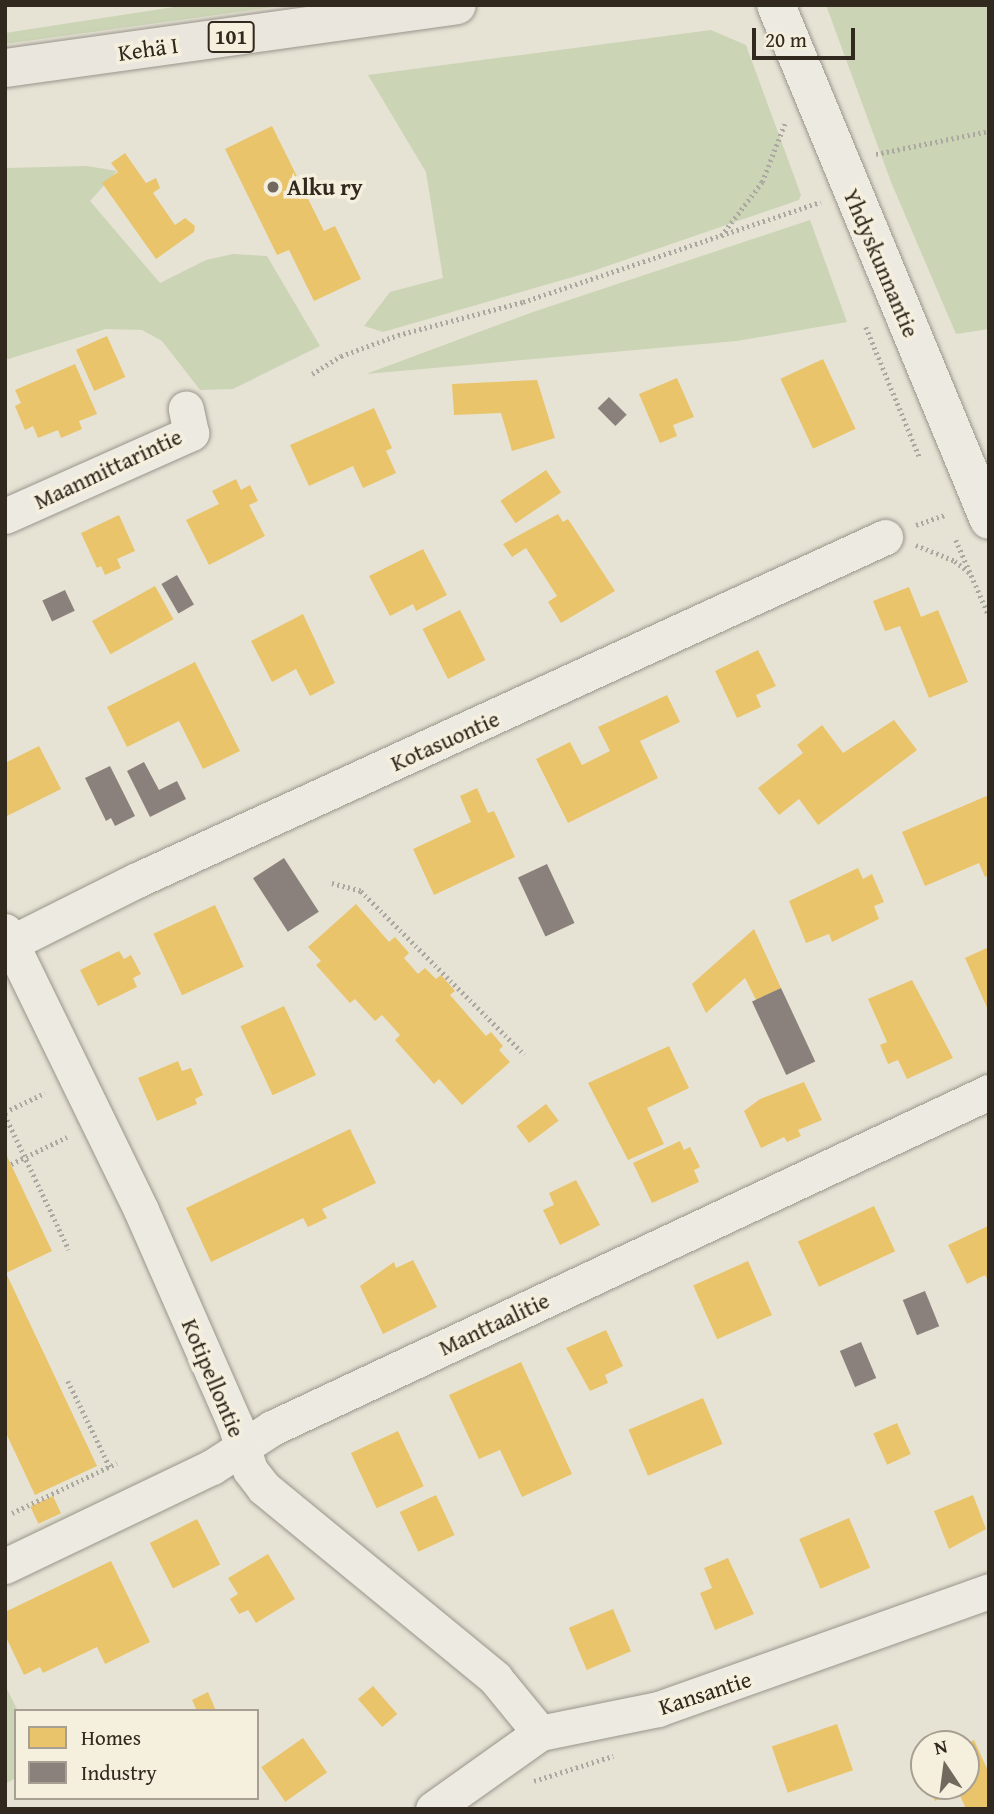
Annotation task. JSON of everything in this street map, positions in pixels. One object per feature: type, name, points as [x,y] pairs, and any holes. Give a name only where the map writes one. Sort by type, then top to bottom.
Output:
[{"type":"highway","name":"Kehä I","points":[[5,68],[457,5]]},
{"type":"main road","name":"Yhdyskunnantie","points":[[776,5],[989,520]]},
{"type":"street","name":"Maanmittarintie","points":[[5,516],[191,433],[186,409]]},
{"type":"street","name":"Kotasuontie","points":[[7,940],[885,537]]},
{"type":"street","name":"Kotipellontie","points":[[7,940],[141,1210],[250,1470],[264,1488],[495,1678],[540,1733]]},
{"type":"street","name":"Manttaalitie","points":[[5,1566],[243,1448],[307,1412],[989,1092]]},
{"type":"street","name":"Kansantie","points":[[433,1809],[540,1733],[658,1709],[989,1591]]},
{"type":"path","points":[[721,237],[762,182],[789,113]]},
{"type":"path","points":[[865,156],[989,131]]},
{"type":"path","points":[[312,374],[341,356],[398,335],[523,302],[824,201]]},
{"type":"path","points":[[885,537],[955,561],[971,574]]},
{"type":"path","points":[[332,883],[361,891],[524,1054]]},
{"type":"path","points":[[54,1089],[5,1113],[69,1250]]},
{"type":"path","points":[[11,1164],[76,1133]]},
{"type":"path","points":[[68,1381],[110,1466]]},
{"type":"path","points":[[12,1513],[117,1463]]},
{"type":"green space","points":[[187,5],[288,5],[5,44],[5,33]]},
{"type":"green space","points":[[826,5],[989,5],[989,329],[956,334],[891,182]]},
{"type":"green space","points":[[711,30],[746,45],[801,195],[799,200],[590,272],[383,332],[364,326],[390,292],[443,278],[426,172],[368,75]]},
{"type":"green space","points":[[87,166],[117,171],[90,201],[160,283],[206,260],[233,254],[267,256],[320,346],[233,389],[200,390],[162,341],[142,330],[106,329],[5,360],[5,168]]},
{"type":"green space","points":[[810,220],[847,322],[737,341],[366,374],[533,312]]},
{"type":"green space","points":[[5,1685],[17,1709],[14,1709],[14,1779],[5,1784]]},
{"type":"building: Homes","name":"Alku ry","points":[[272,126],[324,231],[335,226],[361,279],[314,301],[289,250],[277,255],[225,149]]},
{"type":"building: Homes","points":[[125,153],[146,183],[156,178],[160,188],[153,193],[175,225],[185,218],[195,226],[194,232],[156,259],[102,183],[118,172],[111,163]]},
{"type":"building: Homes","points":[[107,336],[125,377],[94,391],[76,350]]},
{"type":"building: Homes","points":[[823,359],[856,429],[813,449],[780,379]]},
{"type":"building: Homes","points":[[75,364],[97,414],[79,421],[82,429],[61,438],[58,430],[38,438],[33,426],[25,430],[15,406],[21,403],[15,390]]},
{"type":"building: Homes","points":[[677,378],[694,417],[673,425],[677,436],[660,443],[639,394]]},
{"type":"building: Homes","points":[[537,380],[555,438],[512,451],[501,413],[454,415],[452,384]]},
{"type":"building: Homes","points":[[374,408],[392,448],[386,451],[396,473],[363,488],[353,466],[309,486],[290,445]]},
{"type":"building: Homes","points":[[546,470],[561,492],[516,523],[500,501]]},
{"type":"building: Homes","points":[[236,479],[241,490],[250,485],[258,501],[249,505],[265,536],[209,565],[186,520],[219,504],[212,491]]},
{"type":"building: Homes","points":[[558,514],[563,522],[568,519],[615,591],[561,623],[548,602],[557,596],[526,548],[512,557],[503,544]]},
{"type":"building: Homes","points":[[119,515],[135,551],[117,559],[121,568],[105,575],[101,566],[97,568],[81,533]]},
{"type":"building: Homes","points":[[423,549],[447,595],[416,611],[413,604],[390,616],[369,576]]},
{"type":"building: Homes","points":[[155,586],[173,619],[110,654],[92,621]]},
{"type":"building: Homes","points":[[909,587],[921,617],[938,610],[968,682],[929,698],[900,626],[885,631],[873,601]]},
{"type":"building: Homes","points":[[460,610],[485,660],[448,679],[423,629]]},
{"type":"building: Homes","points":[[303,614],[335,683],[310,696],[296,669],[272,682],[251,641]]},
{"type":"building: Homes","points":[[758,650],[776,686],[756,695],[761,707],[737,718],[715,671]]},
{"type":"building: Homes","points":[[195,662],[240,751],[203,769],[179,721],[127,747],[107,707]]},
{"type":"building: Homes","points":[[667,695],[680,722],[640,741],[658,778],[568,823],[536,759],[570,742],[582,765],[610,751],[598,727]]},
{"type":"building: Homes","points":[[894,720],[917,750],[818,825],[799,799],[779,815],[758,788],[803,753],[797,745],[822,725],[843,753]]},
{"type":"building: Homes","points":[[39,746],[61,789],[5,817],[5,763]]},
{"type":"building: Homes","points":[[477,788],[488,813],[494,811],[515,857],[434,895],[413,849],[471,822],[460,796]]},
{"type":"building: Homes","points":[[989,795],[989,875],[985,877],[979,863],[925,886],[902,832]]},
{"type":"building: Homes","points":[[858,868],[863,879],[872,874],[884,902],[874,906],[879,919],[832,942],[829,934],[806,943],[789,901]]},
{"type":"building: Homes","points":[[356,904],[389,942],[395,937],[409,953],[404,958],[418,974],[425,968],[436,979],[441,975],[455,991],[450,995],[486,1036],[491,1032],[503,1046],[499,1050],[510,1062],[462,1105],[439,1079],[434,1084],[395,1040],[400,1035],[382,1015],[375,1021],[355,999],[350,1003],[316,965],[321,961],[308,947]]},
{"type":"building: Homes","points":[[215,905],[244,967],[182,995],[153,934]]},
{"type":"building: Homes","points":[[754,929],[781,988],[756,1000],[745,978],[706,1013],[692,984]]},
{"type":"building: Homes","points":[[989,947],[989,1012],[965,958]]},
{"type":"building: Homes","points":[[119,951],[124,959],[131,955],[141,974],[133,978],[137,987],[98,1006],[80,970]]},
{"type":"building: Homes","points":[[912,980],[953,1058],[907,1079],[898,1060],[888,1064],[880,1045],[887,1042],[868,999]]},
{"type":"building: Homes","points":[[284,1006],[316,1075],[273,1095],[240,1026]]},
{"type":"building: Homes","points":[[669,1046],[689,1088],[647,1108],[664,1144],[628,1160],[588,1083]]},
{"type":"building: Homes","points":[[178,1061],[182,1071],[191,1068],[203,1095],[195,1099],[197,1104],[157,1121],[138,1078]]},
{"type":"building: Homes","points":[[804,1082],[822,1120],[798,1130],[801,1136],[787,1142],[784,1137],[761,1148],[744,1111],[760,1099]]},
{"type":"building: Homes","points":[[546,1104],[559,1121],[529,1143],[516,1126]]},
{"type":"building: Homes","points":[[350,1129],[376,1183],[322,1209],[327,1218],[308,1227],[303,1218],[211,1262],[186,1208]]},
{"type":"building: Homes","points":[[680,1141],[684,1150],[690,1147],[700,1167],[694,1170],[699,1182],[652,1203],[633,1163]]},
{"type":"building: Homes","points":[[5,1152],[52,1251],[6,1273],[97,1466],[35,1495],[5,1431]]},
{"type":"building: Homes","points":[[576,1180],[600,1225],[560,1245],[543,1210],[554,1205],[549,1193]]},
{"type":"building: Homes","points":[[874,1206],[895,1251],[819,1287],[798,1241]]},
{"type":"building: Homes","points":[[988,1226],[989,1282],[985,1275],[967,1284],[948,1245]]},
{"type":"building: Homes","points":[[413,1260],[437,1307],[383,1334],[360,1286],[394,1262],[396,1268]]},
{"type":"building: Homes","points":[[748,1261],[772,1315],[717,1339],[693,1285]]},
{"type":"building: Homes","points":[[606,1330],[623,1366],[605,1375],[608,1383],[590,1391],[566,1348]]},
{"type":"building: Homes","points":[[521,1362],[572,1474],[522,1497],[500,1450],[479,1459],[449,1395]]},
{"type":"building: Homes","points":[[703,1398],[723,1444],[648,1476],[628,1430]]},
{"type":"building: Homes","points":[[897,1423],[911,1454],[887,1465],[873,1434]]},
{"type":"building: Homes","points":[[398,1431],[424,1486],[377,1508],[351,1453]]},
{"type":"building: Homes","points":[[436,1495],[455,1535],[418,1552],[400,1512]]},
{"type":"building: Homes","points":[[973,1495],[986,1529],[949,1549],[934,1511]]},
{"type":"building: Homes","points":[[53,1496],[61,1513],[38,1524],[30,1507]]},
{"type":"building: Homes","points":[[849,1518],[870,1568],[820,1589],[799,1539]]},
{"type":"building: Homes","points":[[197,1519],[220,1564],[173,1589],[150,1543]]},
{"type":"building: Homes","points":[[268,1554],[295,1599],[256,1623],[248,1610],[239,1614],[230,1599],[238,1594],[228,1578]]},
{"type":"building: Homes","points":[[728,1558],[754,1614],[715,1630],[700,1593],[712,1588],[704,1568]]},
{"type":"building: Homes","points":[[111,1561],[150,1642],[105,1664],[97,1647],[43,1673],[40,1667],[24,1675],[5,1635],[5,1612]]},
{"type":"building: Homes","points":[[613,1609],[631,1651],[587,1670],[569,1628]]},
{"type":"building: Homes","points":[[373,1686],[397,1714],[382,1727],[358,1699]]},
{"type":"building: Homes","points":[[208,1692],[215,1709],[196,1709],[192,1700]]},
{"type":"building: Homes","points":[[837,1724],[853,1770],[788,1793],[772,1746]]},
{"type":"building: Homes","points":[[303,1738],[327,1772],[285,1802],[261,1767]]},
{"type":"building: Homes","points":[[980,1753],[989,1773],[989,1809],[966,1809],[962,1800],[980,1800]]},
{"type":"building: Industry","points":[[609,397],[627,415],[615,426],[598,408]]},
{"type":"building: Industry","points":[[177,575],[194,604],[178,613],[161,584]]},
{"type":"building: Industry","points":[[65,590],[75,611],[52,621],[42,601]]},
{"type":"building: Industry","points":[[144,762],[159,790],[177,781],[186,799],[150,817],[127,771]]},
{"type":"building: Industry","points":[[110,766],[135,816],[115,826],[111,818],[106,821],[85,778]]},
{"type":"building: Industry","points":[[284,858],[319,912],[288,932],[253,878]]},
{"type":"building: Industry","points":[[547,864],[574,923],[545,936],[518,878]]},
{"type":"building: Industry","points":[[781,988],[815,1061],[786,1075],[752,1002]]},
{"type":"building: Industry","points":[[925,1291],[939,1326],[917,1335],[903,1300]]},
{"type":"building: Industry","points":[[861,1342],[876,1378],[855,1387],[840,1351]]},
{"type":"place","name":"Alku ry","points":[[273,187]]}]
